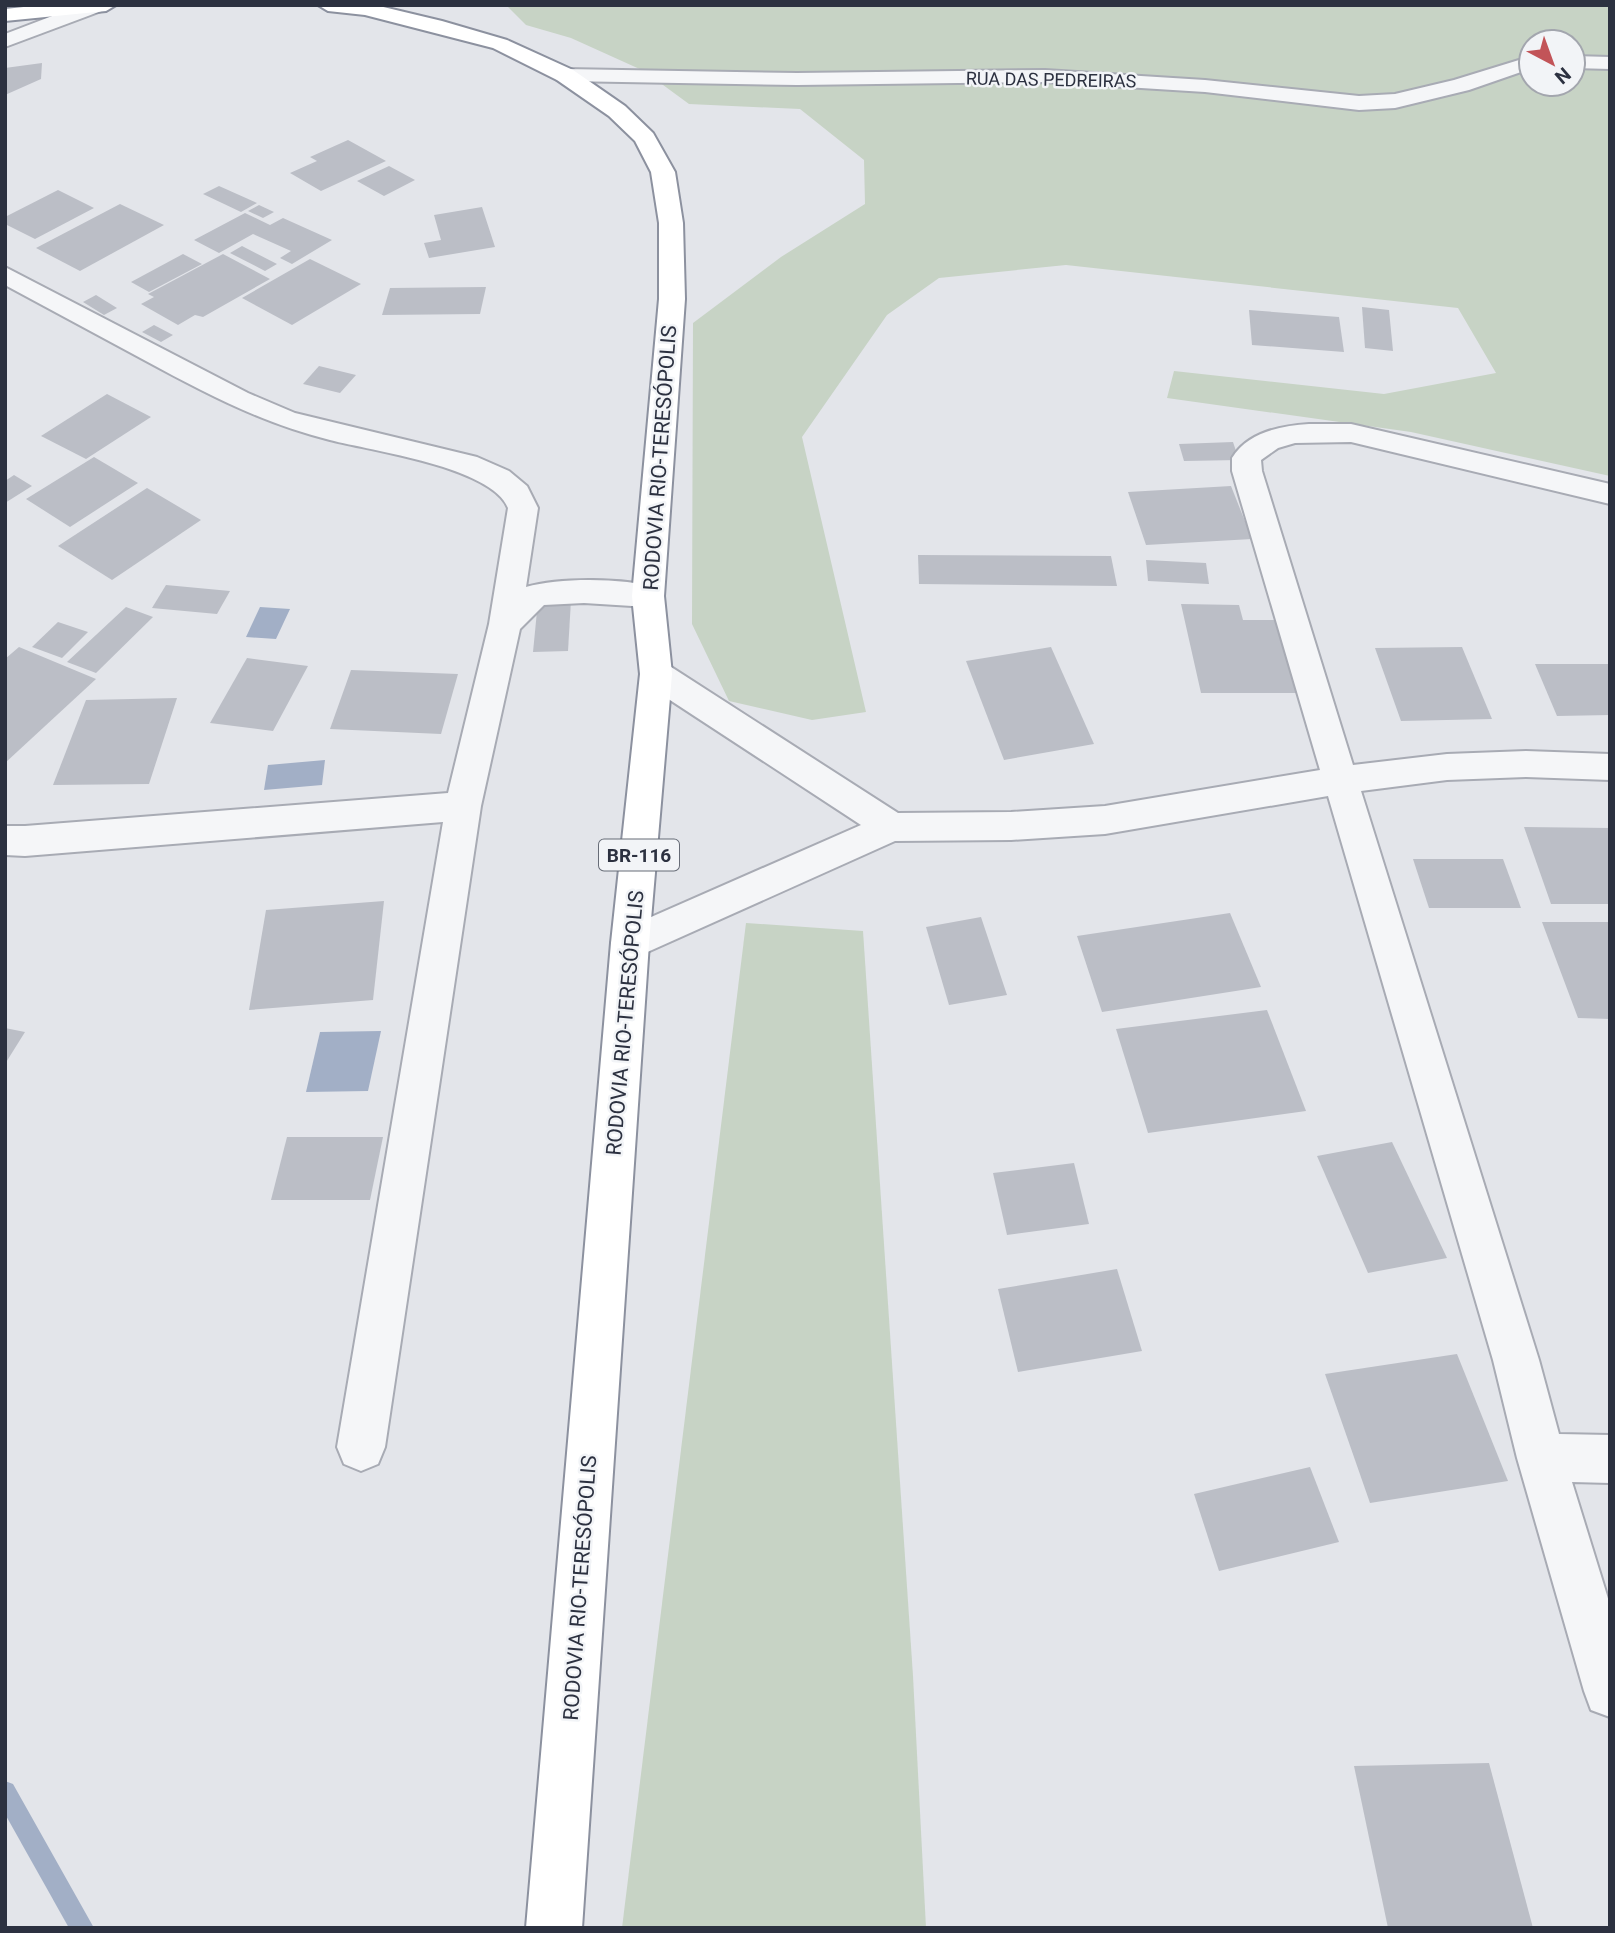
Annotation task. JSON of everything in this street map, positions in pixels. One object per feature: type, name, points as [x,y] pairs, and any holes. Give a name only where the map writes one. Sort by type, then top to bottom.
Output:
[{"type":"highway","points":[[5,15],[106,5]]},
{"type":"highway","name":"RODOVIA RIO-TERESÓPOLIS","points":[[328,5],[365,9],[500,44],[565,75],[617,111],[645,138],[663,172],[671,223],[672,299],[648,596],[656,674],[630,943],[554,1928]]},
{"type":"street","points":[[5,41],[97,6]]},
{"type":"street","points":[[1587,62],[1610,63]]},
{"type":"street","name":"RUA DAS PEDREIRAS","points":[[565,75],[797,79],[1045,76],[1205,86],[1359,103],[1395,101],[1461,85],[1517,67]]},
{"type":"street","points":[[5,275],[238,399],[285,419],[467,464],[499,478],[517,494],[523,508],[505,624],[463,806],[361,1447]]},
{"type":"street","points":[[1610,494],[1351,433],[1314,432],[1278,437],[1257,445],[1246,458],[1247,471],[1516,1360],[1541,1458],[1610,1691]]},
{"type":"street","points":[[505,624],[536,595],[584,592],[648,596]]},
{"type":"street","points":[[656,674],[891,827]]},
{"type":"street","points":[[630,943],[891,827],[1011,826],[1105,820],[1342,780],[1447,766],[1526,764],[1610,767]]},
{"type":"street","points":[[5,840],[24,841],[463,806]]},
{"type":"street","points":[[1541,1458],[1610,1458]]},
{"type":"green space","points":[[506,5],[1610,5],[1610,476],[1411,432],[1167,398],[1174,371],[1384,394],[1496,373],[1458,308],[1066,265],[939,278],[887,315],[802,437],[866,712],[812,720],[729,701],[692,624],[693,323],[781,257],[865,204],[864,160],[800,109],[689,104],[644,71],[571,38],[526,25]]},
{"type":"green space","points":[[746,923],[863,931],[913,1676],[926,1928],[622,1928]]},
{"type":"water","points":[[260,607],[290,609],[276,639],[246,637]]},
{"type":"water","points":[[325,760],[322,785],[264,790],[268,765]]},
{"type":"water","points":[[381,1031],[368,1091],[306,1092],[320,1032]]},
{"type":"building","points":[[42,63],[41,79],[5,95],[5,68]]},
{"type":"building","points":[[348,140],[386,161],[321,191],[290,173],[317,161],[310,157]]},
{"type":"building","points":[[389,166],[415,180],[384,196],[357,181]]},
{"type":"building","points":[[219,186],[257,203],[241,212],[203,194]]},
{"type":"building","points":[[58,190],[94,208],[35,239],[5,224],[5,217]]},
{"type":"building","points":[[120,204],[164,225],[80,271],[36,248]]},
{"type":"building","points":[[259,205],[274,212],[263,218],[248,211]]},
{"type":"building","points":[[482,207],[495,247],[429,258],[424,243],[441,240],[434,215]]},
{"type":"building","points":[[245,213],[270,225],[283,218],[332,240],[292,264],[280,258],[291,251],[253,234],[219,253],[194,240]]},
{"type":"building","points":[[242,246],[277,264],[265,271],[230,253]]},
{"type":"building","points":[[183,254],[202,264],[149,292],[131,282]]},
{"type":"building","points":[[223,254],[270,279],[203,317],[195,315],[178,325],[141,304],[154,297],[148,294]]},
{"type":"building","points":[[310,259],[361,284],[292,325],[242,298]]},
{"type":"building","points":[[486,287],[480,314],[382,315],[390,288]]},
{"type":"building","points":[[96,295],[117,308],[104,315],[83,302]]},
{"type":"building","points":[[1362,307],[1389,310],[1393,351],[1365,348]]},
{"type":"building","points":[[1249,310],[1339,317],[1344,352],[1252,345]]},
{"type":"building","points":[[154,325],[173,335],[161,342],[142,332]]},
{"type":"building","points":[[319,366],[356,375],[340,393],[303,384]]},
{"type":"building","points":[[107,394],[151,417],[86,459],[41,436]]},
{"type":"building","points":[[1233,442],[1239,460],[1184,461],[1179,444]]},
{"type":"building","points":[[94,457],[138,483],[70,527],[26,499]]},
{"type":"building","points":[[14,475],[32,486],[5,503],[5,481]]},
{"type":"building","points":[[1231,486],[1252,539],[1146,545],[1128,492]]},
{"type":"building","points":[[147,488],[201,520],[112,580],[58,546]]},
{"type":"building","points":[[918,555],[1111,556],[1117,586],[919,584]]},
{"type":"building","points":[[1146,560],[1206,563],[1209,584],[1148,581]]},
{"type":"building","points":[[166,585],[230,591],[217,614],[152,608]]},
{"type":"building","points":[[571,600],[568,651],[533,652],[538,601]]},
{"type":"building","points":[[1181,604],[1239,605],[1243,620],[1285,620],[1306,693],[1201,693]]},
{"type":"building","points":[[126,607],[153,617],[96,673],[67,662]]},
{"type":"building","points":[[58,622],[88,632],[62,658],[32,647]]},
{"type":"building","points":[[19,647],[96,679],[5,763],[5,659]]},
{"type":"building","points":[[1051,647],[1094,744],[1004,760],[966,661]]},
{"type":"building","points":[[1462,647],[1492,719],[1401,721],[1375,648]]},
{"type":"building","points":[[247,658],[308,666],[273,731],[210,723]]},
{"type":"building","points":[[1535,664],[1610,664],[1610,715],[1557,716]]},
{"type":"building","points":[[351,670],[458,674],[441,734],[330,729]]},
{"type":"building","points":[[177,698],[149,784],[53,785],[86,700]]},
{"type":"building","points":[[1524,827],[1610,828],[1610,904],[1551,904]]},
{"type":"building","points":[[1413,859],[1503,859],[1521,908],[1429,908]]},
{"type":"building","points":[[384,901],[373,1000],[249,1010],[266,910]]},
{"type":"building","points":[[1230,913],[1261,987],[1102,1012],[1077,936]]},
{"type":"building","points":[[981,917],[1007,995],[949,1005],[926,927]]},
{"type":"building","points":[[1542,922],[1610,922],[1610,1019],[1578,1018]]},
{"type":"building","points":[[1267,1010],[1306,1111],[1148,1133],[1116,1029]]},
{"type":"building","points":[[5,1028],[25,1032],[5,1064]]},
{"type":"building","points":[[287,1137],[383,1137],[370,1200],[271,1200]]},
{"type":"building","points":[[1392,1142],[1447,1258],[1368,1273],[1317,1156]]},
{"type":"building","points":[[1074,1163],[1089,1224],[1007,1235],[993,1173]]},
{"type":"building","points":[[1117,1269],[1142,1351],[1018,1372],[998,1289]]},
{"type":"building","points":[[1457,1354],[1508,1481],[1370,1503],[1325,1374]]},
{"type":"building","points":[[1310,1467],[1339,1542],[1219,1571],[1194,1494]]},
{"type":"building","points":[[1489,1763],[1533,1928],[1388,1928],[1354,1766]]},
{"type":"waterway","points":[[5,1792],[82,1928]]}]
